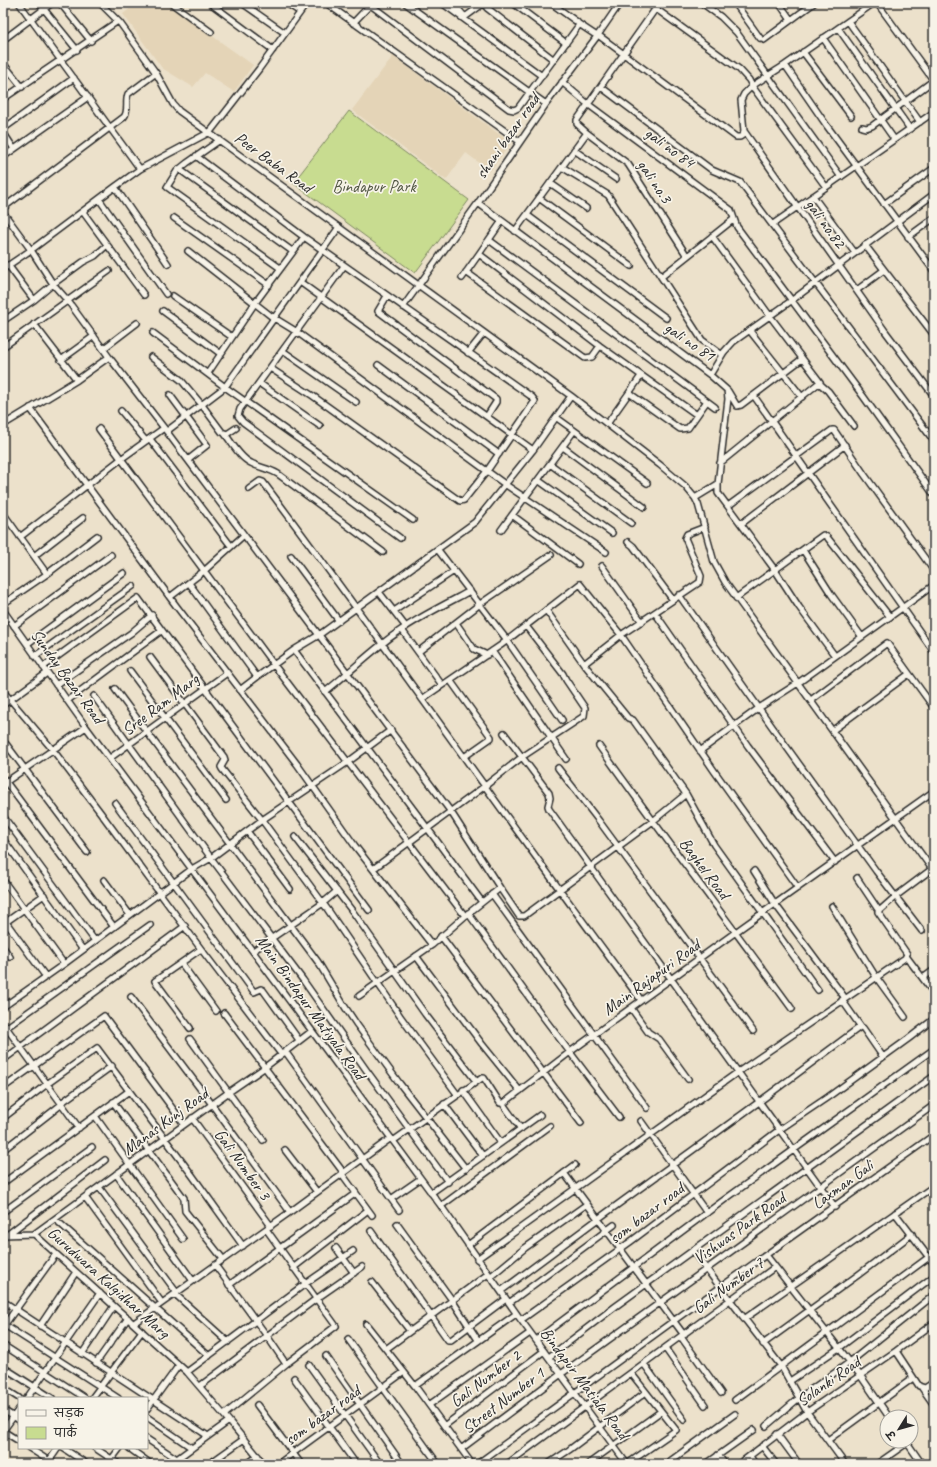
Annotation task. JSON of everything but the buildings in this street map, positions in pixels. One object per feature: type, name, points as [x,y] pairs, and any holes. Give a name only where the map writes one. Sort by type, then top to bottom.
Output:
[{"type":"street","points":[[19,3],[62,60],[140,170]]},
{"type":"street","points":[[39,3],[77,50]]},
{"type":"street","points":[[3,40],[52,3]]},
{"type":"street","points":[[60,3],[91,40]]},
{"type":"street","name":"Peer Baba Road","points":[[100,3],[118,21],[156,73],[176,108],[571,396],[660,465],[685,486],[695,498]]},
{"type":"street","points":[[171,3],[211,32]]},
{"type":"street","points":[[210,3],[273,50]]},
{"type":"street","points":[[242,3],[285,33]]},
{"type":"street","points":[[286,3],[300,12]]},
{"type":"street","points":[[3,269],[140,170],[210,132],[273,50],[306,3]]},
{"type":"street","points":[[326,3],[519,141]]},
{"type":"street","points":[[405,3],[546,104]]},
{"type":"street","points":[[442,3],[542,76]]},
{"type":"street","points":[[454,3],[465,17],[484,3]]},
{"type":"street","points":[[512,3],[566,43]]},
{"type":"street","points":[[551,3],[736,137],[743,136],[744,132],[741,100],[744,94],[752,86],[875,3],[934,81],[872,126],[866,128],[862,127]]},
{"type":"street","name":"shani bazar road","points":[[403,307],[478,203],[519,141],[620,3]]},
{"type":"street","points":[[648,3],[739,69],[749,80],[826,188]]},
{"type":"street","points":[[702,3],[721,17],[737,33],[841,177]]},
{"type":"street","points":[[735,3],[762,39],[814,3]]},
{"type":"street","points":[[779,3],[791,20]]},
{"type":"street","points":[[930,3],[934,8]]},
{"type":"street","points":[[353,23],[370,4],[509,109],[514,110],[518,108],[579,24]]},
{"type":"street","points":[[487,8],[554,60]]},
{"type":"street","points":[[515,231],[587,133],[578,126],[576,122],[656,8]]},
{"type":"street","points":[[3,99],[118,21]]},
{"type":"street","points":[[848,21],[920,122]]},
{"type":"street","points":[[838,28],[910,129]]},
{"type":"street","points":[[823,38],[894,139]]},
{"type":"street","points":[[803,52],[851,116]]},
{"type":"street","points":[[3,63],[22,87]]},
{"type":"street","points":[[785,65],[856,166],[934,270]]},
{"type":"street","points":[[3,208],[110,128],[126,114],[127,97],[129,92],[156,73]]},
{"type":"street","points":[[14,149],[3,130],[74,78]]},
{"type":"street","name":"gali no 84","points":[[562,82],[589,105],[728,208],[733,213],[734,219]]},
{"type":"street","points":[[601,88],[712,170],[740,182],[934,441]]},
{"type":"street","points":[[3,157],[88,97]]},
{"type":"street","points":[[772,224],[934,112]]},
{"type":"street","name":"gali no.82","points":[[744,132],[885,331],[934,396]]},
{"type":"street","name":"gali no.3","points":[[587,133],[628,164],[687,256]]},
{"type":"street","points":[[220,140],[196,156],[179,170],[167,187],[280,268]]},
{"type":"street","points":[[574,150],[616,179]]},
{"type":"street","points":[[196,156],[344,266],[534,398],[534,403],[487,471],[462,501],[457,499],[313,396],[270,368]]},
{"type":"street","points":[[562,167],[608,196],[702,340],[722,356]]},
{"type":"street","points":[[884,204],[934,168]]},
{"type":"street","points":[[179,170],[292,251]]},
{"type":"street","points":[[550,183],[586,208]]},
{"type":"street","points":[[115,187],[168,264]]},
{"type":"street","name":"gali no 81","points":[[478,203],[710,375],[728,346],[934,194]]},
{"type":"street","points":[[813,196],[855,253]]},
{"type":"street","points":[[539,198],[631,266]]},
{"type":"street","points":[[99,200],[166,294]]},
{"type":"street","points":[[3,212],[31,250],[52,284],[68,301],[109,357],[166,429],[391,730],[451,812],[520,917],[524,916],[652,822],[686,794]]},
{"type":"street","points":[[83,212],[144,295]]},
{"type":"street","points":[[527,215],[666,318]]},
{"type":"street","points":[[174,218],[269,284]]},
{"type":"street","points":[[908,237],[934,218]]},
{"type":"street","points":[[661,277],[734,219],[737,227],[863,396],[934,495]]},
{"type":"street","points":[[462,278],[502,221]]},
{"type":"street","points":[[20,537],[121,459],[202,405],[225,387],[339,227]]},
{"type":"street","points":[[712,236],[802,359],[819,379],[819,383],[828,392],[854,426]]},
{"type":"street","points":[[208,373],[292,251],[304,237]]},
{"type":"street","points":[[489,240],[715,407]]},
{"type":"street","points":[[3,321],[34,300],[52,284],[83,262],[95,256],[107,245]]},
{"type":"street","points":[[865,245],[934,335]]},
{"type":"street","points":[[188,252],[274,318],[296,332],[524,498],[606,552]]},
{"type":"street","points":[[478,254],[600,346],[697,415]]},
{"type":"street","points":[[8,265],[34,300]]},
{"type":"street","points":[[344,266],[238,413],[240,419],[400,538]]},
{"type":"street","points":[[857,290],[884,270]]},
{"type":"street","points":[[3,348],[109,271]]},
{"type":"street","points":[[466,272],[585,358],[592,357],[600,346]]},
{"type":"street","points":[[300,282],[533,450]]},
{"type":"street","points":[[173,296],[232,337]]},
{"type":"street","points":[[387,296],[378,310],[496,399],[496,402],[487,416]]},
{"type":"street","points":[[163,311],[221,354]]},
{"type":"street","points":[[103,348],[137,323]]},
{"type":"street","points":[[34,324],[77,380]]},
{"type":"street","points":[[750,331],[802,397]]},
{"type":"street","points":[[154,333],[225,387],[413,520]]},
{"type":"street","points":[[468,353],[484,333]]},
{"type":"street","points":[[61,360],[94,336]]},
{"type":"street","points":[[282,351],[356,402]]},
{"type":"street","points":[[3,425],[77,380],[109,357]]},
{"type":"street","points":[[151,357],[180,378],[245,460],[267,468],[278,474],[383,552]]},
{"type":"street","points":[[710,375],[727,390],[738,406],[754,396],[802,359]]},
{"type":"street","points":[[378,365],[499,454]]},
{"type":"street","points":[[607,424],[641,376]]},
{"type":"street","points":[[260,383],[320,426]]},
{"type":"street","points":[[720,464],[819,383]]},
{"type":"street","points":[[727,390],[728,399],[718,493],[776,570],[799,607],[835,656]]},
{"type":"street","points":[[629,393],[680,430],[688,428],[707,401]]},
{"type":"street","points":[[170,395],[207,445],[188,460]]},
{"type":"street","points":[[240,690],[294,650],[340,621],[475,522],[533,450],[557,418],[571,396]]},
{"type":"street","points":[[754,396],[934,652]]},
{"type":"street","points":[[30,408],[170,597],[297,764],[373,869],[432,945]]},
{"type":"street","points":[[121,411],[148,440],[231,546]]},
{"type":"street","points":[[557,418],[647,484]]},
{"type":"street","points":[[225,434],[236,428]]},
{"type":"street","points":[[99,429],[408,843],[466,914],[619,1117]]},
{"type":"street","points":[[728,506],[832,430],[837,432],[845,446],[934,571]]},
{"type":"street","points":[[501,530],[574,431]]},
{"type":"street","points":[[741,524],[807,473],[845,446]]},
{"type":"street","points":[[562,447],[644,506]]},
{"type":"street","points":[[550,464],[631,523]]},
{"type":"street","points":[[538,480],[612,533]]},
{"type":"street","points":[[249,489],[259,482],[263,482],[383,643],[559,890],[642,1000]]},
{"type":"street","points":[[718,484],[695,498],[705,526],[710,551],[718,571],[736,598],[933,869],[896,896],[879,911]]},
{"type":"street","points":[[3,513],[47,574]]},
{"type":"street","points":[[512,515],[537,532],[578,564]]},
{"type":"street","points":[[34,556],[83,518]]},
{"type":"street","points":[[584,664],[621,635],[698,584],[701,576],[687,544],[686,536],[690,532],[705,526]]},
{"type":"street","points":[[170,597],[204,571],[244,535]]},
{"type":"street","points":[[736,598],[803,550],[819,536],[824,535],[890,617]]},
{"type":"street","points":[[3,604],[47,574],[97,536]]},
{"type":"street","points":[[628,542],[633,546],[673,600]]},
{"type":"street","points":[[438,550],[508,640],[562,720]]},
{"type":"street","points":[[803,550],[831,594],[862,637]]},
{"type":"street","points":[[14,626],[111,555]]},
{"type":"street","points":[[418,652],[480,604],[551,555]]},
{"type":"street","points":[[291,556],[340,621]]},
{"type":"street","points":[[602,566],[642,622]]},
{"type":"street","points":[[394,611],[454,571]]},
{"type":"street","points":[[27,644],[124,573]]},
{"type":"street","points":[[189,583],[257,677]]},
{"type":"street","points":[[422,698],[508,640],[580,584],[621,635],[700,751],[798,888]]},
{"type":"street","points":[[700,751],[934,585]]},
{"type":"street","points":[[36,656],[133,586]]},
{"type":"street","points":[[325,692],[383,643],[429,612],[470,591]]},
{"type":"street","points":[[379,592],[394,611],[418,652],[442,685]]},
{"type":"street","points":[[680,595],[858,846],[922,931]]},
{"type":"street","points":[[43,667],[138,598],[152,615],[161,631],[370,910]]},
{"type":"street","name":"Sunday Bazar Road","points":[[3,610],[47,673],[110,758]]},
{"type":"street","points":[[546,610],[584,664],[628,718],[633,720],[686,794],[714,845],[762,914],[818,990]]},
{"type":"street","points":[[655,613],[748,746],[835,862]]},
{"type":"street","points":[[56,685],[131,633],[152,615]]},
{"type":"street","points":[[456,623],[474,649],[487,655]]},
{"type":"street","points":[[373,869],[451,812],[522,757],[584,716],[585,708],[563,674],[526,626]]},
{"type":"street","points":[[68,700],[161,631]]},
{"type":"street","points":[[811,700],[886,643],[934,708]]},
{"type":"street","points":[[294,650],[482,902]]},
{"type":"street","points":[[492,651],[566,759]]},
{"type":"street","points":[[150,657],[224,757],[225,760],[221,767],[222,769],[262,820],[323,903],[377,984],[457,1094]]},
{"type":"street","points":[[130,671],[226,800]]},
{"type":"street","points":[[3,705],[47,673]]},
{"type":"street","name":"Sree Ram Marg","points":[[110,758],[147,732],[204,688],[227,673]]},
{"type":"street","points":[[833,730],[909,674]]},
{"type":"street","points":[[450,680],[491,737],[489,740],[464,757]]},
{"type":"street","points":[[115,689],[318,962],[357,1025],[466,1169]]},
{"type":"street","points":[[3,691],[52,750],[100,812],[201,949],[283,1052],[363,1158],[399,1210]]},
{"type":"street","points":[[94,696],[211,858],[303,980],[448,1182]]},
{"type":"street","points":[[86,726],[4,782],[114,927]]},
{"type":"street","points":[[3,1006],[64,964],[192,869],[211,858],[262,820],[313,787],[391,730]]},
{"type":"street","points":[[504,733],[549,793],[550,798],[548,807],[592,866],[835,1207]]},
{"type":"street","points":[[6,744],[87,852]]},
{"type":"street","name":"Baghel Road","points":[[600,746],[652,822],[736,932],[792,1009]]},
{"type":"street","name":"Main Bindapur Matiyala Road","points":[[110,758],[441,1206],[488,1275]]},
{"type":"street","points":[[558,768],[618,847],[753,1032]]},
{"type":"street","name":"Main Rajapuri Road","points":[[503,1104],[570,1052],[671,978],[934,791]]},
{"type":"street","points":[[116,803],[254,992],[261,989],[263,990],[299,1040]]},
{"type":"street","points":[[3,816],[94,941]]},
{"type":"street","points":[[247,831],[290,889]]},
{"type":"street","points":[[295,837],[353,912],[394,971],[476,1081]]},
{"type":"street","points":[[3,839],[83,950]]},
{"type":"street","points":[[754,871],[775,904],[844,999],[861,1027],[883,1058]]},
{"type":"street","points":[[857,878],[879,911],[879,914],[905,951],[906,956],[930,988]]},
{"type":"street","points":[[3,880],[64,964]]},
{"type":"street","points":[[104,880],[130,915]]},
{"type":"street","points":[[359,996],[432,945],[466,914],[500,888]]},
{"type":"street","points":[[253,951],[323,903],[337,891]]},
{"type":"street","points":[[492,894],[648,1108]]},
{"type":"street","points":[[44,895],[4,921],[46,977]]},
{"type":"street","points":[[832,906],[876,977],[905,1017]]},
{"type":"street","points":[[79,1128],[4,1027],[150,924]]},
{"type":"street","points":[[3,1060],[185,926]]},
{"type":"street","points":[[441,936],[581,1123]]},
{"type":"street","points":[[3,948],[10,957]]},
{"type":"street","points":[[190,1028],[155,981],[201,949]]},
{"type":"street","points":[[416,956],[482,1044],[520,1091]]},
{"type":"street","points":[[477,1259],[738,1072],[906,956]]},
{"type":"street","points":[[181,963],[216,1011]]},
{"type":"street","points":[[923,978],[934,970]]},
{"type":"street","points":[[131,997],[290,1212]]},
{"type":"street","points":[[630,1008],[648,1032],[659,1039],[688,1079]]},
{"type":"street","points":[[224,1013],[343,1173],[370,1213],[293,1268]]},
{"type":"street","points":[[3,1088],[104,1016],[184,1124]]},
{"type":"street","name":"som bazar road","points":[[521,1320],[620,1249],[780,1130],[883,1058],[934,1019]]},
{"type":"street","points":[[501,1291],[861,1027]]},
{"type":"street","name":"Manas Kunj Road","points":[[34,1234],[211,1104],[264,1068],[312,1031]]},
{"type":"street","points":[[190,1039],[263,1140]]},
{"type":"street","points":[[3,1118],[96,1048],[98,1049],[243,1246]]},
{"type":"street","points":[[536,1340],[707,1213],[934,1049]]},
{"type":"street","points":[[3,1150],[112,1066]]},
{"type":"street","points":[[549,1357],[646,1284],[694,1251],[934,1076]]},
{"type":"street","points":[[134,1323],[266,1230],[363,1158],[410,1129],[476,1081],[484,1078],[500,1103],[503,1104],[521,1129]]},
{"type":"street","points":[[463,1090],[501,1143]]},
{"type":"street","points":[[3,1183],[129,1091]]},
{"type":"street","points":[[113,1102],[184,1198],[185,1211],[223,1259]]},
{"type":"street","points":[[444,1104],[483,1156]]},
{"type":"street","name":"Vishwas Park Road","points":[[561,1374],[934,1105]]},
{"type":"street","points":[[431,1193],[540,1115]]},
{"type":"street","points":[[95,1116],[183,1239]]},
{"type":"street","name":"Gali Number 3","points":[[192,1118],[271,1226]]},
{"type":"street","points":[[641,1121],[707,1213]]},
{"type":"street","points":[[441,1206],[550,1126]]},
{"type":"street","name":"Laxman Gali","points":[[476,1464],[720,1287],[835,1207],[934,1135]]},
{"type":"street","points":[[3,1212],[92,1147]]},
{"type":"street","points":[[285,1150],[317,1192]]},
{"type":"street","points":[[5,1235],[104,1160]]},
{"type":"street","points":[[468,1245],[575,1165]]},
{"type":"street","points":[[564,1173],[673,1321],[721,1394]]},
{"type":"street","points":[[116,1174],[193,1281]]},
{"type":"street","points":[[391,1199],[420,1179]]},
{"type":"street","points":[[99,1187],[176,1293],[228,1342]]},
{"type":"street","points":[[744,1319],[934,1187]]},
{"type":"street","points":[[229,1285],[356,1193]]},
{"type":"street","points":[[85,1197],[162,1303]]},
{"type":"street","points":[[386,1349],[587,1204]]},
{"type":"street","points":[[896,1213],[934,1264]]},
{"type":"street","points":[[55,1219],[209,1356]]},
{"type":"street","points":[[397,1224],[452,1300],[478,1340]]},
{"type":"street","points":[[371,1231],[431,1316],[450,1340],[508,1301],[614,1225]]},
{"type":"street","points":[[224,1415],[286,1364],[336,1326],[266,1230]]},
{"type":"street","name":"Gurudwara Kalgidhar Marg","points":[[5,1235],[34,1234],[180,1365],[200,1386],[229,1421]]},
{"type":"street","points":[[763,1344],[912,1234]]},
{"type":"street","points":[[336,1248],[354,1273]]},
{"type":"street","points":[[187,1372],[305,1284],[353,1251]]},
{"type":"street","points":[[694,1251],[729,1300],[781,1366],[807,1412],[845,1464]]},
{"type":"street","points":[[56,1254],[4,1325],[116,1397]]},
{"type":"street","points":[[766,1255],[775,1267]]},
{"type":"street","points":[[735,1400],[929,1257]]},
{"type":"street","points":[[215,1266],[286,1364]]},
{"type":"street","points":[[200,1386],[316,1299],[362,1267]]},
{"type":"street","name":"Gali Number 7","points":[[507,1464],[775,1267],[860,1375],[884,1409]]},
{"type":"street","points":[[40,1326],[76,1272]]},
{"type":"street","points":[[488,1275],[521,1320]]},
{"type":"street","points":[[790,1382],[839,1348],[934,1276]]},
{"type":"street","points":[[372,1282],[410,1331]]},
{"type":"street","points":[[28,1397],[100,1293]]},
{"type":"street","points":[[766,1426],[799,1398],[850,1362],[934,1295]]},
{"type":"street","points":[[3,1301],[208,1436]]},
{"type":"street","points":[[82,1354],[114,1306]]},
{"type":"street","points":[[415,1386],[516,1314]]},
{"type":"street","points":[[96,1363],[128,1318]]},
{"type":"street","name":"Bindapur Matiala Road","points":[[521,1320],[543,1352],[549,1357],[627,1464]]},
{"type":"street","name":"Solanki Road","points":[[738,1464],[807,1412],[896,1352],[934,1323]]},
{"type":"street","points":[[366,1324],[430,1405],[472,1464]]},
{"type":"street","points":[[93,1397],[142,1331]]},
{"type":"street","points":[[430,1405],[530,1333]]},
{"type":"street","points":[[348,1339],[438,1464]]},
{"type":"street","points":[[3,1345],[83,1397]]},
{"type":"street","points":[[665,1348],[705,1405]]},
{"type":"street","name":"Gali Number 2","points":[[444,1426],[543,1352]]},
{"type":"street","points":[[896,1352],[913,1378],[934,1405]]},
{"type":"street","points":[[326,1356],[359,1405],[402,1464]]},
{"type":"street","points":[[644,1364],[684,1420]]},
{"type":"street","points":[[148,1408],[180,1365]]},
{"type":"street","points":[[309,1365],[380,1464]]},
{"type":"street","points":[[3,1367],[50,1397]]},
{"type":"street","name":"som bazar road","points":[[278,1464],[404,1372]]},
{"type":"street","points":[[627,1464],[676,1430],[660,1412],[631,1373]]},
{"type":"street","name":"Street Number 1","points":[[461,1449],[561,1374]]},
{"type":"street","points":[[294,1378],[356,1464]]},
{"type":"street","points":[[828,1440],[913,1378]]},
{"type":"street","points":[[922,1388],[934,1382]]},
{"type":"street","points":[[3,1388],[18,1397]]},
{"type":"street","points":[[548,1464],[646,1392]]},
{"type":"street","points":[[256,1405],[301,1464]]},
{"type":"street","points":[[3,1410],[18,1419]]},
{"type":"street","points":[[18,1411],[3,1431],[18,1440]]},
{"type":"street","points":[[588,1464],[660,1412]]},
{"type":"street","points":[[666,1464],[735,1414]]},
{"type":"street","points":[[148,1418],[192,1448]]},
{"type":"street","points":[[170,1464],[229,1421],[264,1464]]},
{"type":"street","points":[[706,1464],[754,1430]]},
{"type":"street","points":[[777,1434],[799,1464]]},
{"type":"street","points":[[209,1464],[244,1439]]},
{"type":"street","points":[[148,1440],[177,1459]]},
{"type":"street","points":[[762,1446],[776,1464]]},
{"type":"street","points":[[30,1449],[50,1463],[57,1449]]},
{"type":"street","points":[[64,1449],[87,1464]]},
{"type":"street","points":[[97,1449],[119,1464]]},
{"type":"street","points":[[108,1464],[119,1449]]},
{"type":"street","points":[[130,1449],[151,1464]]},
{"type":"street","points":[[877,1464],[897,1449]]},
{"type":"street","points":[[912,1449],[922,1464]]},
{"type":"street","points":[[718,1455],[725,1464]]},
{"type":"street","points":[[247,1464],[258,1456]]},
{"type":"street","points":[[750,1456],[755,1464]]},
{"type":"shaded area","points":[[137,3],[166,3],[253,65],[234,92],[205,73],[193,87],[162,68],[123,14]]},
{"type":"shaded area","points":[[393,56],[511,143],[490,171],[466,153],[446,180],[352,110]]},
{"type":"green space","name":"Bindapur Park","points":[[349,111],[469,200],[415,273],[293,183]]}]
